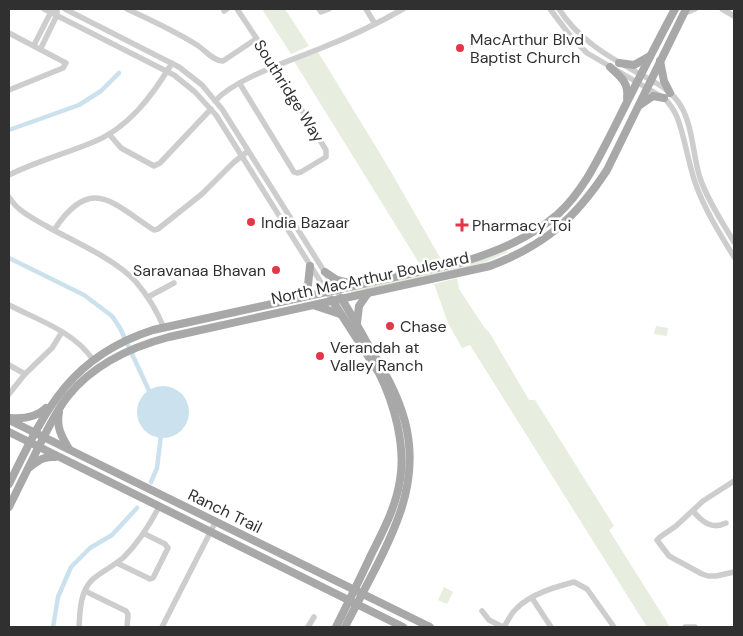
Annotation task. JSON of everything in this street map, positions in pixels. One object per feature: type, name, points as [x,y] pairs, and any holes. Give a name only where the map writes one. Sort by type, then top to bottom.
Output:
[{"type":"main road","name":"North MacArthur Boulevard","points":[[9,484],[34,432],[54,400],[72,379],[93,360],[113,346],[141,334],[164,328],[450,265],[489,254],[513,244],[548,222],[575,196],[596,163],[675,9]]},
{"type":"main road","name":"North MacArthur Boulevard","points":[[9,508],[61,406],[75,388],[119,356],[144,344],[198,330],[490,266],[518,255],[562,226],[593,192],[607,170],[684,11]]},
{"type":"main road","points":[[620,63],[634,65],[652,55]]},
{"type":"main road","points":[[637,108],[653,96],[667,95],[660,61]]},
{"type":"main road","points":[[610,67],[624,81],[628,90],[627,103]]},
{"type":"main road","points":[[513,244],[518,255]]},
{"type":"main road","points":[[299,298],[308,286],[310,266]]},
{"type":"main road","points":[[325,272],[337,280],[358,284]]},
{"type":"main road","points":[[357,325],[359,306],[368,293]]},
{"type":"main road","points":[[341,298],[386,373],[394,398],[402,458],[397,520],[368,582],[358,592]]},
{"type":"main road","points":[[332,300],[394,398]]},
{"type":"main road","points":[[311,305],[323,307],[341,314]]},
{"type":"main road","points":[[230,313],[231,323]]},
{"type":"main road","points":[[9,419],[21,419],[38,415],[54,400]]},
{"type":"main road","points":[[61,406],[58,426],[60,434],[69,450]]},
{"type":"main road","name":"Ranch Trail","points":[[9,419],[430,627]]},
{"type":"main road","points":[[9,433],[19,442],[20,461]]},
{"type":"main road","name":"Ranch Trail","points":[[9,433],[403,627]]},
{"type":"main road","points":[[28,468],[46,457],[53,456],[64,459]]},
{"type":"main road","points":[[122,488],[127,478]]},
{"type":"main road","points":[[336,627],[358,592],[361,576],[400,496]]},
{"type":"main road","points":[[337,582],[361,576]]},
{"type":"main road","points":[[368,582],[371,593],[378,602]]},
{"type":"main road","points":[[345,627],[353,602]]},
{"type":"main road","points":[[393,622],[412,627]]},
{"type":"street","points":[[44,9],[54,11],[166,71],[195,92],[211,109],[280,216],[325,292],[332,300]]},
{"type":"street","points":[[65,9],[172,63],[202,85],[222,109],[288,211],[341,298]]},
{"type":"street","points":[[127,9],[176,32],[199,46],[218,61],[223,61],[256,39]]},
{"type":"street","name":"Southridge Way","points":[[237,9],[275,66],[327,153],[325,158],[302,172],[294,172],[240,84]]},
{"type":"street","points":[[320,11],[329,9]]},
{"type":"street","points":[[366,9],[374,24]]},
{"type":"street","points":[[215,101],[240,84],[275,66],[321,48],[403,9]]},
{"type":"street","points":[[550,9],[572,38],[588,53],[610,67],[649,84],[681,105],[700,176],[717,214],[734,242]]},
{"type":"street","points":[[559,9],[571,26],[584,38],[640,79]]},
{"type":"street","points":[[684,11],[695,9]]},
{"type":"street","points":[[715,9],[724,10],[734,16]]},
{"type":"street","points":[[34,45],[41,30],[54,11]]},
{"type":"street","points":[[41,48],[48,33],[54,11]]},
{"type":"street","points":[[41,30],[48,33]]},
{"type":"street","points":[[9,32],[66,63],[64,68],[9,90]]},
{"type":"street","points":[[9,175],[27,166],[92,143],[109,134],[144,104],[172,63]]},
{"type":"street","points":[[667,95],[677,117],[695,183],[714,224],[734,257]]},
{"type":"street","points":[[109,134],[121,148],[154,166],[160,163],[211,109]]},
{"type":"street","points":[[54,230],[66,212],[76,205],[98,197],[126,211],[154,230],[158,229],[202,194],[248,151]]},
{"type":"street","points":[[9,197],[21,210],[120,268],[136,281],[148,297],[164,328]]},
{"type":"street","points":[[280,216],[288,211]]},
{"type":"street","points":[[710,216],[717,214]]},
{"type":"street","points":[[714,224],[721,220]]},
{"type":"street","points":[[148,297],[174,282]]},
{"type":"street","points":[[9,304],[80,343],[93,360]]},
{"type":"street","points":[[9,394],[52,348],[62,332]]},
{"type":"street","points":[[9,365],[26,374]]},
{"type":"street","points":[[734,481],[703,501],[657,540],[669,556],[702,574],[716,576],[734,572]]},
{"type":"street","points":[[79,627],[81,603],[85,591],[92,581],[117,563],[145,534],[159,507]]},
{"type":"street","points":[[693,511],[708,525],[716,526],[726,523]]},
{"type":"street","points":[[162,627],[216,521]]},
{"type":"street","points":[[117,563],[150,579],[153,578],[168,548],[165,544],[145,534]]},
{"type":"street","points":[[482,611],[489,620],[504,627],[517,607],[555,587],[574,582],[587,589],[614,627]]},
{"type":"street","points":[[85,591],[126,611],[128,614],[127,627]]},
{"type":"street","points":[[532,598],[552,627]]},
{"type":"street","points":[[308,627],[314,617]]},
{"type":"street","points":[[685,627],[695,627]]},
{"type":"shaded area","points":[[262,9],[285,9],[309,46],[291,54]]},
{"type":"shaded area","points":[[318,52],[387,165],[442,261],[421,266],[294,61]]},
{"type":"shaded area","points":[[507,251],[481,264],[351,294],[351,291],[478,261]]},
{"type":"shaded area","points":[[457,278],[459,289],[489,332],[529,400],[535,400],[614,526],[609,530],[670,627],[647,627],[470,345],[462,348],[448,323],[434,284]]},
{"type":"shaded area","points":[[656,326],[668,328],[667,336],[654,334]]},
{"type":"shaded area","points":[[444,587],[453,592],[447,604],[438,600]]},
{"type":"water","points":[[158,386],[168,386],[182,393],[189,407],[189,417],[182,431],[168,438],[158,438],[148,434],[141,427],[137,417],[137,407],[141,397],[148,390]]},
{"type":"waterway","points":[[9,130],[79,105],[101,91],[119,73]]},
{"type":"waterway","points":[[9,258],[84,295],[112,316],[120,328],[151,395]]},
{"type":"waterway","points":[[151,482],[157,468],[161,435]]},
{"type":"waterway","points":[[53,627],[58,597],[71,567],[90,548],[112,535],[137,508]]},
{"type":"place","name":"MacArthur Blvd Baptist Church","points":[[460,48]]},
{"type":"place","name":"India Bazaar","points":[[251,222]]},
{"type":"place","name":"Pharmacy Toi","points":[[462,225]]},
{"type":"place","name":"Saravanaa Bhavan","points":[[276,270]]},
{"type":"place","name":"Chase","points":[[390,326]]},
{"type":"place","name":"Verandah at Valley Ranch","points":[[320,356]]}]
